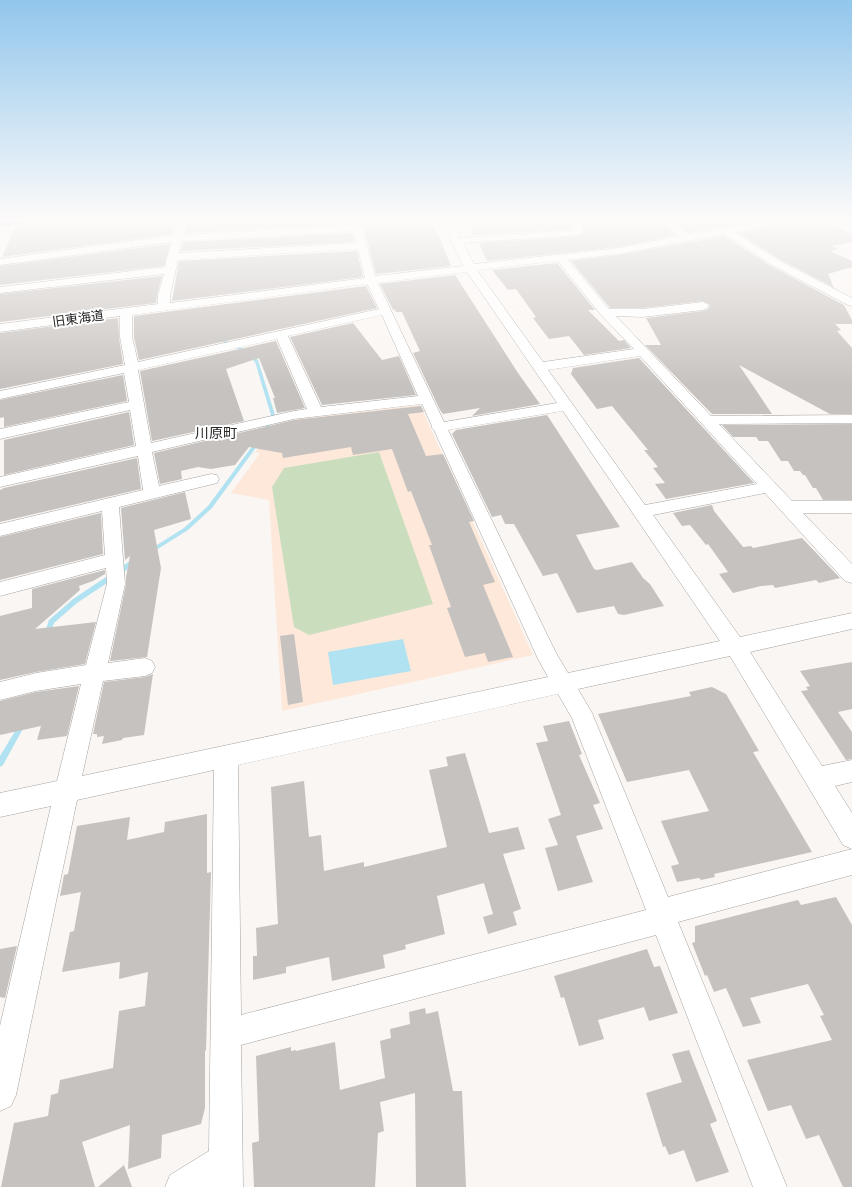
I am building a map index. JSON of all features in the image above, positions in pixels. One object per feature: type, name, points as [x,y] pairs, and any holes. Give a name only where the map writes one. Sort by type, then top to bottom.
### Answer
[{"type":"street","points":[[0,290],[115,276]]},
{"type":"street","points":[[164,306],[164,294],[168,276]]},
{"type":"street","points":[[370,276],[438,427],[548,659],[581,713],[660,916],[770,1187]]},
{"type":"street","name":"旧東海道","points":[[0,328],[401,276]]},
{"type":"street","points":[[476,276],[735,646],[852,836]]},
{"type":"street","points":[[576,276],[605,312],[852,576]]},
{"type":"street","points":[[800,276],[852,303]]},
{"type":"street","points":[[840,298],[852,308]]},
{"type":"street","points":[[605,312],[643,313],[703,306]]},
{"type":"street","points":[[126,311],[126,337],[132,368],[131,374],[152,493]]},
{"type":"street","points":[[0,395],[243,344],[386,311]]},
{"type":"street","points":[[281,335],[316,412]]},
{"type":"street","points":[[539,367],[643,352]]},
{"type":"street","points":[[0,482],[282,417],[425,399]]},
{"type":"street","points":[[0,434],[136,405]]},
{"type":"street","points":[[438,427],[567,406]]},
{"type":"street","points":[[706,420],[852,419]]},
{"type":"street","points":[[0,530],[211,479]]},
{"type":"street","points":[[640,512],[769,487]]},
{"type":"street","points":[[0,1095],[67,789],[94,674],[115,569],[110,504]]},
{"type":"street","points":[[787,507],[852,507]]},
{"type":"street","points":[[0,589],[115,569]]},
{"type":"street","points":[[0,805],[67,789],[852,621]]},
{"type":"street","points":[[0,690],[27,682],[50,678],[145,667]]},
{"type":"street","points":[[182,1187],[226,1173],[226,755]]},
{"type":"street","points":[[817,779],[852,771]]},
{"type":"street","points":[[227,1034],[852,862]]},
{"type":"shaded area","points":[[420,405],[533,655],[282,711],[269,500],[231,493],[260,453],[255,452],[278,424],[300,419]]},
{"type":"green space","points":[[379,452],[433,604],[309,635],[294,627],[272,487],[284,468]]},
{"type":"water","points":[[403,639],[411,671],[333,685],[328,652]]},
{"type":"building","points":[[0,276],[74,276],[0,285]]},
{"type":"building","points":[[162,276],[156,303],[0,322],[0,294]]},
{"type":"building","points":[[176,276],[363,277],[172,301]]},
{"type":"building","points":[[443,276],[456,276],[518,373],[540,404],[472,416],[480,408],[443,414],[413,353],[420,351],[402,312],[396,312],[394,309],[393,310],[380,284]]},
{"type":"building","points":[[497,276],[568,276],[595,310],[588,310],[619,341],[624,340],[631,348],[584,355],[569,336],[549,339],[533,318],[536,317],[516,289],[508,290]]},
{"type":"building","points":[[584,276],[790,276],[844,305],[852,320],[852,324],[835,324],[841,330],[837,331],[852,348],[852,414],[830,414],[739,365],[772,414],[712,414],[645,345],[661,345],[646,318],[703,311],[708,309],[710,305],[703,301],[643,308],[610,308]]},
{"type":"building","points":[[813,276],[829,276],[831,283],[835,288]]},
{"type":"building","points":[[366,286],[377,308],[139,360],[134,337],[134,316]]},
{"type":"building","points":[[118,318],[123,364],[0,389],[0,333]]},
{"type":"building","points":[[353,323],[382,360],[399,356],[416,395],[322,405],[290,337]]},
{"type":"building","points":[[276,341],[305,408],[277,413],[273,398],[275,398],[259,358],[226,369],[244,421],[152,441],[140,371]]},
{"type":"building","points":[[639,358],[754,483],[666,499],[655,484],[665,483],[653,468],[658,467],[644,450],[648,450],[612,406],[597,409],[571,374],[573,368]]},
{"type":"building","points":[[123,375],[127,401],[4,427],[4,417],[0,418],[0,400]]},
{"type":"building","points":[[421,406],[424,412],[408,414],[426,456],[443,454],[474,521],[469,522],[495,582],[483,585],[513,657],[488,662],[485,653],[465,657],[447,608],[451,607],[429,545],[432,545],[411,491],[408,492],[392,449],[353,455],[351,447],[283,458],[282,453],[249,447],[235,465],[211,469],[198,467],[181,471],[182,479],[160,484],[154,453],[294,420]]},
{"type":"building","points":[[129,412],[134,445],[4,475],[4,440]]},
{"type":"building","points":[[547,415],[620,527],[576,535],[594,569],[597,570],[632,562],[643,578],[650,584],[664,606],[624,615],[618,614],[614,606],[577,613],[557,573],[543,576],[514,524],[505,524],[501,515],[492,517],[452,434],[456,430]]},
{"type":"building","points":[[852,424],[852,500],[823,500],[816,488],[813,488],[805,475],[803,475],[800,471],[794,471],[788,461],[781,461],[768,441],[759,441],[756,437],[733,437],[722,425]]},
{"type":"building","points":[[137,458],[141,489],[0,522],[0,490],[4,488]]},
{"type":"building","points":[[185,492],[191,519],[154,530],[161,568],[147,657],[110,661],[126,584],[130,556],[125,560],[121,508]]},
{"type":"building","points":[[712,505],[714,511],[743,547],[751,546],[753,548],[802,538],[840,578],[819,583],[816,580],[775,588],[773,585],[761,586],[733,593],[719,574],[728,572],[708,544],[706,545],[690,525],[682,526],[673,513]]},
{"type":"building","points":[[101,513],[103,554],[0,580],[0,537]]},
{"type":"building","points":[[105,570],[105,574],[93,581],[79,586],[80,590],[35,629],[96,622],[85,664],[36,672],[0,680],[0,616],[32,608],[32,589]]},
{"type":"building","points":[[294,634],[303,702],[288,705],[280,636]]},
{"type":"building","points":[[852,662],[852,709],[838,712],[852,732],[852,759],[846,760],[801,691],[808,690],[806,687],[810,686],[800,671]]},
{"type":"building","points":[[153,674],[144,735],[123,738],[122,740],[102,744],[104,736],[97,737],[97,734],[93,734],[104,682],[145,677]]},
{"type":"building","points":[[79,686],[67,736],[37,740],[41,726],[0,735],[0,701],[36,692]]},
{"type":"building","points":[[712,687],[726,694],[759,751],[753,752],[812,852],[714,874],[715,877],[677,882],[671,866],[679,864],[661,821],[709,811],[689,770],[627,782],[598,714],[691,696],[689,692]]},
{"type":"building","points":[[569,721],[582,754],[579,755],[600,803],[593,805],[603,829],[576,836],[593,882],[558,891],[545,848],[558,845],[548,819],[561,815],[536,743],[548,741],[543,726]]},
{"type":"building","points":[[465,753],[489,833],[518,827],[525,849],[503,854],[521,909],[513,912],[517,925],[488,934],[483,917],[493,914],[484,883],[437,896],[445,934],[405,945],[406,949],[383,955],[385,968],[332,981],[329,957],[286,967],[286,973],[253,980],[253,956],[257,956],[256,928],[278,924],[271,787],[304,781],[309,837],[321,835],[324,871],[364,862],[364,867],[447,847],[429,770],[448,766],[446,757]]},
{"type":"building","points":[[207,814],[207,873],[211,872],[205,1051],[205,1108],[201,1124],[162,1135],[161,1158],[128,1169],[130,1125],[82,1142],[95,1187],[1,1187],[14,1123],[48,1116],[51,1095],[58,1093],[60,1080],[113,1068],[119,1011],[145,1006],[148,972],[119,979],[120,962],[62,972],[70,932],[74,931],[81,892],[60,896],[64,875],[68,874],[77,826],[130,817],[127,840],[164,832],[165,822]]},
{"type":"building","points":[[836,897],[852,925],[852,1187],[843,1187],[819,1135],[806,1139],[791,1105],[768,1111],[747,1060],[832,1040],[820,1016],[824,1015],[808,984],[750,998],[761,1023],[743,1027],[726,988],[714,992],[707,975],[705,976],[692,943],[695,942],[695,926],[798,900],[801,905]]},
{"type":"building","points":[[17,946],[5,998],[0,997],[0,949]]},
{"type":"building","points":[[647,949],[654,967],[660,966],[678,1013],[649,1021],[644,1007],[598,1020],[604,1039],[579,1046],[564,997],[561,998],[554,976]]},
{"type":"building","points":[[425,1008],[426,1014],[438,1011],[453,1091],[462,1091],[466,1187],[416,1187],[415,1093],[380,1102],[384,1131],[378,1133],[375,1187],[254,1187],[252,1143],[259,1141],[256,1056],[291,1047],[291,1051],[296,1051],[335,1042],[340,1090],[385,1078],[380,1041],[391,1038],[390,1029],[410,1024],[409,1012]]},
{"type":"building","points":[[689,1050],[717,1121],[710,1124],[729,1172],[696,1182],[684,1150],[669,1155],[665,1146],[663,1147],[646,1093],[682,1082],[672,1054]]},
{"type":"building","points":[[124,1165],[132,1187],[98,1187]]},
{"type":"waterway","points":[[217,338],[241,349],[257,361],[273,415],[264,433]]},
{"type":"waterway","points":[[151,551],[186,529],[210,507],[258,442]]},
{"type":"waterway","points":[[47,635],[51,622],[75,601],[135,561]]},
{"type":"waterway","points":[[0,763],[22,725]]},
{"type":"district","name":"川原町","points":[[216,433]]}]
